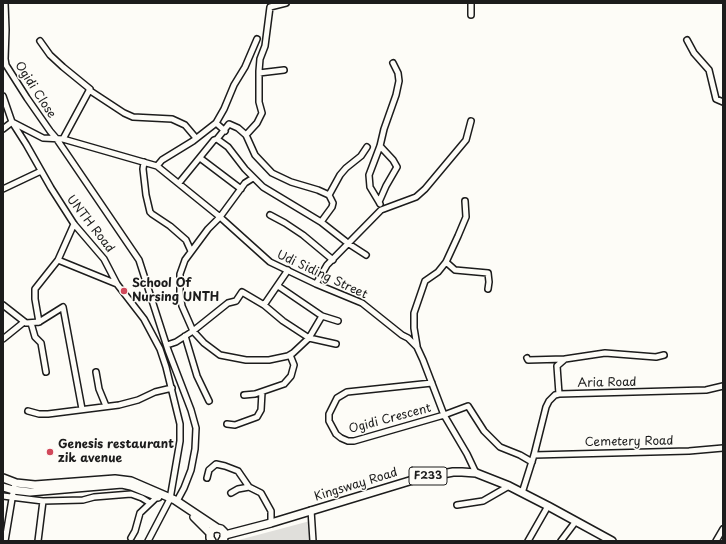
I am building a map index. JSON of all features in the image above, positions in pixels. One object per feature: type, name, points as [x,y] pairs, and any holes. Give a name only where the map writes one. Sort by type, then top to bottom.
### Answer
[{"type":"main road","name":"Kingsway Road","points":[[222,536],[236,531],[271,523],[416,479],[453,472],[476,473],[509,486],[612,541]]},
{"type":"main road","points":[[3,478],[13,490]]},
{"type":"main road","points":[[3,487],[30,492],[122,484],[131,486],[172,501],[222,536]]},
{"type":"main road","points":[[172,501],[199,520],[210,533],[210,538],[212,541]]},
{"type":"main road","name":"F233","points":[[210,533],[212,529],[222,536]]},
{"type":"street","name":"Ogidi Close","points":[[5,3],[6,65],[34,109],[56,138],[138,260],[196,428],[195,449],[191,470],[184,488],[172,501],[148,541]]},
{"type":"street","points":[[246,135],[257,122],[262,112],[259,102],[260,59],[265,46],[270,7],[286,3]]},
{"type":"street","points":[[471,3],[471,15]]},
{"type":"street","points":[[157,166],[169,155],[216,123],[224,109],[234,85],[245,67],[257,39]]},
{"type":"street","points":[[687,40],[694,53],[709,70],[716,98],[723,102]]},
{"type":"street","points":[[40,41],[50,55],[89,88],[89,90],[124,113],[133,117],[172,119],[185,125],[196,138]]},
{"type":"street","points":[[383,208],[373,194],[368,180],[371,166],[380,146],[384,129],[396,95],[399,81],[398,73],[393,63]]},
{"type":"street","points":[[259,73],[278,72],[284,70]]},
{"type":"street","points":[[64,139],[89,90]]},
{"type":"street","name":"UNTH Road","points":[[3,96],[12,122],[51,188],[74,224],[104,258],[117,284],[143,317],[154,335],[160,349],[172,388],[180,424],[179,450],[172,501]]},
{"type":"street","points":[[316,284],[327,265],[383,208],[416,197],[425,189],[466,140],[472,121]]},
{"type":"street","name":"Udi Siding Street","points":[[12,122],[44,138],[64,139],[157,166],[220,217],[270,262],[316,284],[362,303],[402,335],[408,338],[417,347],[444,415],[467,454],[476,473]]},
{"type":"street","points":[[3,129],[12,122]]},
{"type":"street","points":[[216,123],[225,131]]},
{"type":"street","points":[[178,183],[214,140],[225,131],[229,124],[231,124],[246,135],[255,155],[272,173],[291,182],[329,195],[333,203],[332,207],[321,222]]},
{"type":"street","points":[[217,139],[228,147],[245,169],[263,187],[321,222],[366,255]]},
{"type":"street","points":[[379,202],[397,167],[393,160],[380,146]]},
{"type":"street","points":[[329,195],[346,168],[361,156],[367,147]]},
{"type":"street","points":[[200,158],[241,188]]},
{"type":"street","points":[[144,162],[143,169],[146,195],[150,212],[170,226],[186,240],[191,251]]},
{"type":"street","points":[[3,189],[41,171]]},
{"type":"street","points":[[254,178],[245,182],[220,217],[191,251],[183,264],[179,281],[180,295],[182,306],[193,331],[204,343],[220,355],[260,361],[290,355],[309,338],[322,316]]},
{"type":"street","points":[[417,347],[414,328],[414,313],[425,281],[438,272],[446,262],[466,217],[465,201]]},
{"type":"street","points":[[270,215],[303,235],[333,260]]},
{"type":"street","points":[[39,322],[35,299],[35,289],[58,260],[74,224]]},
{"type":"street","points":[[58,260],[117,284]]},
{"type":"street","points":[[446,262],[456,270],[488,273],[488,289]]},
{"type":"street","points":[[264,305],[288,270]]},
{"type":"street","points":[[278,286],[322,316],[338,321]]},
{"type":"street","points":[[167,345],[176,342],[193,331],[228,303],[236,301],[242,292],[264,305],[283,321],[309,338],[336,344]]},
{"type":"street","points":[[3,305],[24,322],[30,323],[39,322],[63,307],[82,409]]},
{"type":"street","points":[[3,339],[24,322]]},
{"type":"street","points":[[30,323],[35,337],[41,343],[46,372]]},
{"type":"street","points":[[185,336],[197,376],[209,401]]},
{"type":"street","points":[[527,358],[528,360],[565,359],[605,353],[656,357],[664,355]]},
{"type":"street","points":[[244,395],[256,394],[284,384],[291,376],[294,365],[290,355]]},
{"type":"street","points":[[522,492],[534,455],[546,407],[552,397],[559,394],[557,366],[565,359]]},
{"type":"street","points":[[96,372],[99,389],[106,406]]},
{"type":"street","name":"Ogidi Crescent","points":[[432,383],[347,392],[337,398],[329,414],[329,420],[336,434],[348,441],[373,436],[444,415],[468,406],[484,430],[500,447],[520,455],[532,462]]},
{"type":"street","name":"Aria Road","points":[[559,394],[706,390],[723,386]]},
{"type":"street","points":[[28,411],[39,414],[48,414],[128,403],[155,392],[172,388]]},
{"type":"street","points":[[227,424],[235,425],[257,417],[262,406],[262,392]]},
{"type":"street","name":"Cemetery Road","points":[[534,455],[689,451],[723,448]]},
{"type":"street","points":[[207,478],[209,470],[216,464],[238,472],[249,487],[261,493],[270,511],[271,523]]},
{"type":"street","points":[[457,505],[485,500],[509,486]]},
{"type":"street","points":[[231,493],[238,489],[249,487]]},
{"type":"street","points":[[3,496],[13,490]]},
{"type":"street","points":[[13,490],[43,501],[83,500],[94,497],[131,494],[150,503]]},
{"type":"street","points":[[6,541],[13,490]]},
{"type":"street","points":[[131,538],[139,515],[159,495]]},
{"type":"street","points":[[38,541],[43,501]]},
{"type":"street","points":[[528,541],[548,506]]},
{"type":"street","points":[[311,510],[313,541]]},
{"type":"street","points":[[3,516],[9,517]]},
{"type":"street","points":[[561,541],[576,521]]},
{"type":"street","points":[[716,541],[723,529]]},
{"type":"shaded area","points":[[310,521],[313,541],[235,541]]},
{"type":"place","name":"School Of Nursing UNTH","points":[[124,291]]},
{"type":"place","name":"Genesis restaurant zik avenue","points":[[50,452]]}]
